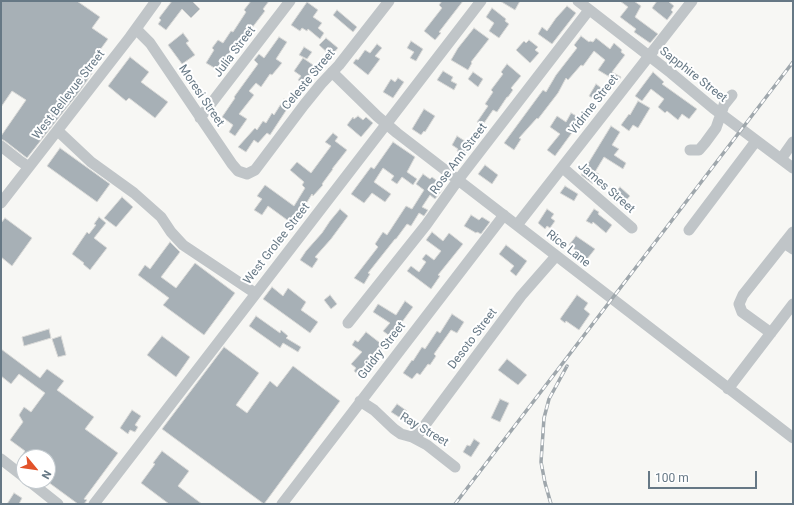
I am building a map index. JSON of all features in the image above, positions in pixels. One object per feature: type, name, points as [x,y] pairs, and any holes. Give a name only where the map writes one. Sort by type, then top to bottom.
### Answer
[{"type":"street","name":"West Bellevue Street","points":[[1,203],[58,131],[156,1]]},
{"type":"street","name":"Julia Street","points":[[200,118],[290,1]]},
{"type":"street","name":"Celeste Street","points":[[247,174],[255,170],[304,105],[389,1]]},
{"type":"street","name":"West Grolee Street","points":[[94,504],[480,1]]},
{"type":"street","name":"Sapphire Street","points":[[578,1],[756,141],[793,168]]},
{"type":"street","name":"Vidrine Street","points":[[517,225],[692,1]]},
{"type":"street","name":"Rose Ann Street","points":[[348,323],[426,225],[458,180],[589,10]]},
{"type":"street","name":"Moresi Street","points":[[136,29],[150,44],[238,171],[247,174]]},
{"type":"street","name":"Rice Lane","points":[[332,72],[386,123],[793,438]]},
{"type":"street","points":[[690,150],[699,150],[705,143],[716,128],[724,105],[732,94]]},
{"type":"street","points":[[58,131],[90,162],[134,193],[162,217],[171,232],[183,245],[255,293]]},
{"type":"street","points":[[689,230],[756,141]]},
{"type":"street","points":[[781,159],[793,142]]},
{"type":"street","points":[[1,146],[29,167]]},
{"type":"street","name":"James Street","points":[[563,168],[632,228]]},
{"type":"street","name":"Guidry Street","points":[[282,504],[504,215]]},
{"type":"street","points":[[771,333],[742,312],[739,304],[743,295],[789,246],[793,232]]},
{"type":"street","name":"Desoto Street","points":[[412,437],[419,433],[524,292],[556,256]]},
{"type":"street","points":[[728,389],[793,304]]},
{"type":"street","name":"Ray Street","points":[[360,401],[374,410],[401,434],[412,437],[427,445],[455,467]]},
{"type":"street","points":[[1,459],[16,471]]},
{"type":"street","points":[[39,489],[58,504]]},
{"type":"building","points":[[1,1],[77,1],[100,17],[92,28],[108,39],[89,65],[95,69],[79,92],[27,158],[1,139],[1,136],[26,100],[12,91],[1,107]]},
{"type":"building","points":[[172,1],[192,1],[200,9],[191,18],[182,9],[166,30],[158,24],[161,20],[159,18]]},
{"type":"building","points":[[251,1],[269,1],[263,9],[265,11],[237,46],[235,45],[218,70],[206,63],[214,50],[212,48],[218,40],[223,43],[231,31],[233,32],[246,12],[244,10]]},
{"type":"building","points":[[442,1],[463,1],[439,32],[441,33],[435,40],[424,31],[442,8],[439,5]]},
{"type":"building","points":[[500,1],[520,1],[515,10]]},
{"type":"building","points":[[620,1],[634,1],[641,6],[635,17],[658,34],[650,43],[634,32],[636,29],[620,17],[628,7]]},
{"type":"building","points":[[657,1],[668,1],[674,6],[671,10],[673,12],[667,20],[652,8]]},
{"type":"building","points":[[307,2],[318,10],[313,17],[322,23],[318,28],[324,33],[320,39],[308,29],[307,31],[302,28],[300,31],[291,25]]},
{"type":"building","points":[[567,6],[576,13],[552,44],[538,34],[542,27],[547,31]]},
{"type":"building","points":[[492,8],[506,19],[505,21],[509,24],[499,38],[489,31],[494,23],[486,17]]},
{"type":"building","points":[[337,10],[357,27],[353,32],[333,15]]},
{"type":"building","points":[[474,28],[489,39],[471,62],[472,63],[468,70],[451,60],[458,48]]},
{"type":"building","points":[[183,33],[189,41],[186,43],[195,55],[182,64],[168,45]]},
{"type":"building","points":[[581,36],[589,42],[593,42],[596,38],[610,49],[614,43],[622,50],[621,52],[625,55],[612,72],[621,77],[618,82],[598,70],[605,60],[594,51],[583,66],[581,65],[568,80],[566,78],[558,93],[538,119],[537,118],[519,138],[521,139],[514,150],[504,143],[543,90],[546,92],[556,75],[577,48],[574,45]]},
{"type":"building","points":[[279,37],[287,42],[276,59],[282,63],[272,75],[270,74],[261,87],[256,83],[249,91],[254,95],[239,114],[247,119],[235,136],[229,132],[233,125],[222,117],[235,98],[234,97],[258,64],[254,60],[259,54],[264,58]]},
{"type":"building","points":[[326,38],[338,48],[331,56],[319,45]]},
{"type":"building","points":[[529,40],[538,47],[535,50],[539,53],[530,63],[516,50],[524,41],[526,43]]},
{"type":"building","points":[[411,41],[423,49],[416,61],[410,58],[414,52],[407,48]]},
{"type":"building","points":[[377,44],[382,48],[375,56],[380,59],[368,75],[353,63],[356,59],[358,60],[365,50],[370,53]]},
{"type":"building","points":[[304,47],[312,52],[307,59],[299,55]]},
{"type":"building","points":[[130,57],[149,72],[141,82],[168,102],[155,118],[129,98],[126,101],[108,86]]},
{"type":"building","points":[[303,58],[316,67],[304,84],[298,80],[301,76],[294,71]]},
{"type":"building","points":[[507,64],[521,76],[511,88],[513,90],[497,112],[493,110],[482,126],[477,122],[488,106],[485,104],[493,92],[491,90],[503,74],[501,72]]},
{"type":"building","points":[[443,71],[453,77],[451,81],[457,84],[454,90],[437,80]]},
{"type":"building","points":[[473,72],[483,79],[478,87],[468,79]]},
{"type":"building","points":[[653,72],[664,82],[662,84],[697,109],[689,119],[682,114],[678,120],[667,111],[665,113],[658,107],[664,99],[651,89],[642,101],[635,96]]},
{"type":"building","points":[[398,78],[404,82],[393,98],[383,92],[391,79],[395,82]]},
{"type":"building","points":[[596,84],[604,90],[597,101],[589,96]]},
{"type":"building","points":[[284,99],[291,103],[270,135],[267,133],[258,143],[254,140],[246,152],[238,147],[255,128],[257,130],[263,121],[266,123],[272,113],[274,115]]},
{"type":"building","points":[[638,101],[650,108],[638,128],[633,125],[629,131],[621,125],[629,114],[630,115]]},
{"type":"building","points":[[424,109],[435,116],[425,132],[424,131],[421,135],[412,129]]},
{"type":"building","points":[[571,113],[582,119],[555,156],[547,150],[560,134],[550,127],[557,116],[566,122]]},
{"type":"building","points":[[358,116],[363,120],[366,117],[373,123],[361,137],[347,125],[353,117],[354,119]]},
{"type":"building","points":[[611,126],[620,132],[612,145],[619,149],[614,155],[626,163],[623,169],[604,157],[595,172],[599,174],[593,184],[581,175]]},
{"type":"building","points":[[333,133],[338,137],[335,141],[347,150],[332,169],[322,184],[323,185],[313,196],[312,194],[301,212],[303,213],[294,225],[268,206],[262,215],[254,210],[262,199],[257,196],[265,185],[294,206],[305,188],[302,185],[304,182],[290,170],[297,162],[311,173],[331,146],[325,142]]},
{"type":"building","points":[[457,136],[471,145],[464,156],[452,145]]},
{"type":"building","points":[[393,142],[415,157],[407,172],[417,179],[413,185],[402,177],[397,184],[391,180],[394,176],[383,168],[374,182],[391,194],[385,202],[372,193],[364,203],[351,194],[371,167],[374,169]]},
{"type":"building","points":[[60,148],[110,184],[97,202],[47,166]]},
{"type":"building","points":[[485,165],[498,175],[492,184],[478,174]]},
{"type":"building","points":[[423,174],[430,179],[432,177],[440,183],[437,187],[442,190],[435,199],[430,195],[422,207],[428,210],[424,216],[419,213],[411,226],[407,224],[368,273],[370,274],[364,284],[354,278],[378,247],[375,244],[383,232],[387,235],[406,206],[412,209],[424,190],[416,184]]},
{"type":"building","points":[[565,186],[578,194],[574,201],[560,193]]},
{"type":"building","points":[[620,187],[630,196],[622,205],[612,196]]},
{"type":"building","points":[[122,197],[133,207],[116,227],[104,218]]},
{"type":"building","points":[[340,209],[348,216],[315,257],[318,259],[312,268],[300,260]]},
{"type":"building","points":[[547,209],[554,214],[551,218],[555,221],[550,228],[547,226],[545,229],[538,223]]},
{"type":"building","points":[[594,209],[612,225],[606,233],[593,222],[592,224],[586,221]]},
{"type":"building","points":[[471,215],[479,220],[482,217],[490,222],[481,234],[476,233],[464,226]]},
{"type":"building","points":[[99,217],[106,223],[94,238],[107,248],[90,270],[83,264],[84,263],[72,254],[87,232],[89,234],[96,225],[94,224]]},
{"type":"building","points":[[5,218],[32,238],[12,266],[1,257],[1,223]]},
{"type":"building","points":[[432,232],[443,241],[449,233],[463,244],[438,275],[440,276],[431,289],[407,271],[411,266],[419,272],[426,262],[422,259],[426,254],[434,260],[441,251],[426,240]]},
{"type":"building","points":[[576,236],[595,249],[587,259],[569,245]]},
{"type":"building","points":[[170,242],[180,252],[161,277],[176,288],[195,263],[235,293],[204,335],[163,305],[169,298],[138,275],[145,265],[150,269]]},
{"type":"building","points":[[506,245],[527,261],[516,276],[510,271],[514,266],[499,254]]},
{"type":"building","points":[[272,287],[283,296],[288,288],[306,302],[301,310],[318,322],[310,333],[263,299]]},
{"type":"building","points":[[330,295],[337,304],[331,309],[324,300]]},
{"type":"building","points":[[577,295],[588,303],[584,309],[590,314],[579,330],[566,321],[565,323],[560,319]]},
{"type":"building","points":[[405,301],[413,307],[391,337],[383,331],[390,323],[373,312],[378,304],[396,315]]},
{"type":"building","points":[[452,314],[464,322],[457,333],[451,330],[434,354],[436,356],[430,365],[428,364],[420,375],[417,373],[412,379],[403,373],[422,347],[425,349],[437,331],[440,333]]},
{"type":"building","points":[[256,316],[280,333],[281,330],[288,336],[286,338],[301,347],[298,352],[283,343],[280,348],[249,326]]},
{"type":"building","points":[[49,329],[51,338],[24,346],[22,337]]},
{"type":"building","points":[[366,332],[384,346],[360,376],[354,371],[356,368],[351,364],[362,352],[352,345],[355,340],[358,342]]},
{"type":"building","points":[[61,336],[66,355],[58,357],[52,339]]},
{"type":"building","points":[[162,336],[190,357],[176,377],[147,355]]},
{"type":"building","points":[[224,347],[259,373],[236,405],[247,413],[270,381],[277,387],[293,366],[340,401],[264,504],[162,429]]},
{"type":"building","points":[[1,349],[40,378],[47,369],[64,381],[57,390],[94,417],[85,429],[118,453],[84,499],[87,500],[84,504],[78,504],[56,488],[56,449],[22,449],[10,440],[23,422],[19,415],[24,407],[31,412],[45,393],[19,374],[11,384],[1,376]]},
{"type":"building","points":[[507,359],[527,375],[518,385],[498,370]]},
{"type":"building","points":[[500,399],[509,403],[500,422],[491,418]]},
{"type":"building","points":[[397,404],[407,411],[405,414],[408,416],[405,421],[391,412]]},
{"type":"building","points":[[132,410],[141,416],[135,425],[138,427],[135,432],[130,430],[128,434],[120,428]]},
{"type":"building","points":[[474,439],[480,443],[471,457],[463,452],[467,445],[470,446]]},
{"type":"building","points":[[162,451],[189,471],[178,486],[202,504],[169,504],[141,483],[155,464],[153,463]]},
{"type":"building","points":[[14,493],[22,498],[19,504],[7,504]]},
{"type":"railway","points":[[455,504],[793,62]]},
{"type":"railway","points":[[551,504],[541,462],[544,418],[549,399],[567,366]]}]
